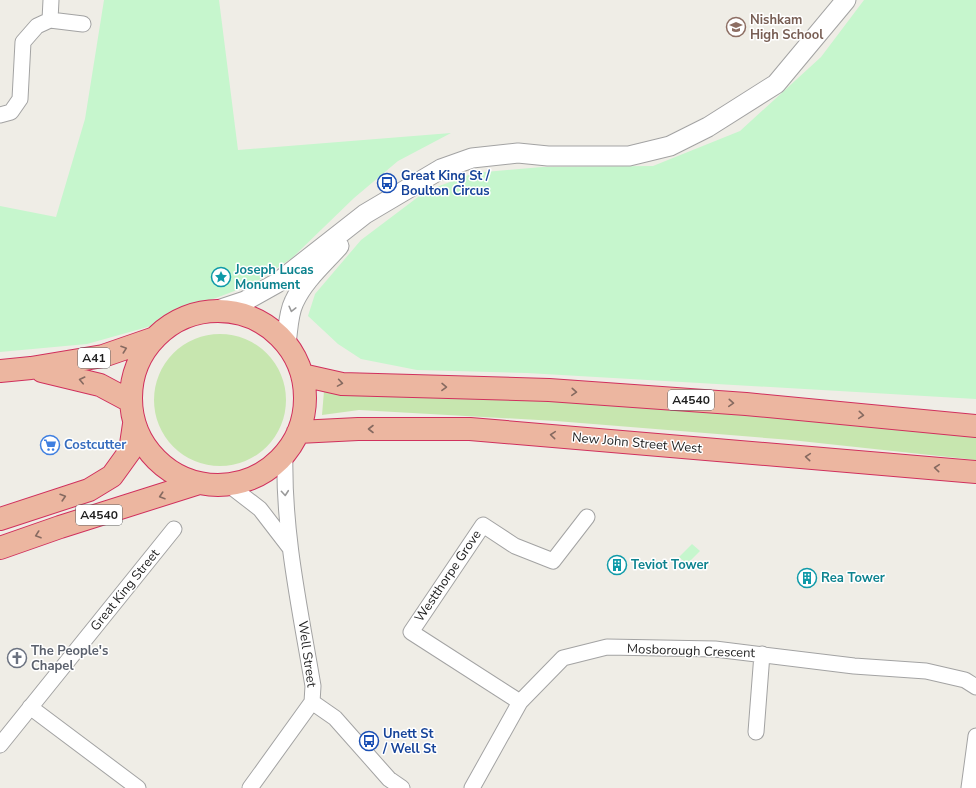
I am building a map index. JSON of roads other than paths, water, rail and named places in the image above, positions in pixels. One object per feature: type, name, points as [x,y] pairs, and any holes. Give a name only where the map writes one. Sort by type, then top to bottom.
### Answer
[{"type":"highway","name":"A4540","points":[[215,311],[242,315],[266,326],[286,344],[295,359],[302,375],[305,394],[304,407],[298,432],[285,454],[269,469],[250,479],[228,485],[199,483],[177,476],[158,462],[144,445],[134,424],[130,401],[133,378],[141,356],[155,338],[172,324],[193,315],[215,311]]},
{"type":"highway","name":"A41","points":[[0,370],[31,368],[103,356],[155,338]]},
{"type":"highway","name":"A41","points":[[31,368],[100,385],[130,401]]},
{"type":"highway","name":"A4540","points":[[302,375],[342,384],[549,390],[746,404],[976,426]]},
{"type":"highway","name":"A4540","points":[[0,519],[89,490],[112,476],[130,451],[134,424]]},
{"type":"highway","name":"New John Street West","points":[[298,432],[358,429],[470,429],[976,472]]},
{"type":"highway","name":"A4540","points":[[0,548],[60,527],[199,483]]},
{"type":"street","points":[[50,20],[51,0]]},
{"type":"street","points":[[215,311],[245,301],[277,283],[365,214],[441,169],[472,158],[518,154],[548,156],[629,156],[670,146],[708,127],[776,84],[846,0]]},
{"type":"street","points":[[0,116],[11,112],[20,99],[23,42],[38,26],[50,20],[83,24]]},
{"type":"street","points":[[286,344],[294,302],[309,279],[365,214]]},
{"type":"street","name":"Well Street","points":[[250,788],[312,702],[314,686],[290,548],[284,485],[285,454]]},
{"type":"street","name":"Well Street","points":[[228,485],[260,509],[290,548]]},
{"type":"street","name":"Westthorpe Grove","points":[[520,702],[411,632],[483,525],[515,546],[553,561],[586,517]]},
{"type":"street","name":"Great King Street","points":[[0,745],[174,529]]},
{"type":"street","name":"Mosborough Crescent","points":[[472,788],[520,702],[563,658],[607,647],[715,650],[762,654],[854,666],[926,671],[965,680],[976,687]]},
{"type":"street","points":[[756,732],[762,654]]},
{"type":"street","points":[[312,702],[335,718],[389,779],[402,788]]},
{"type":"street","points":[[30,707],[138,788]]},
{"type":"street","points":[[969,788],[976,736]]},
{"type":"place","name":"Nishkam High School","points":[[736,27]]},
{"type":"place","name":"Great King St / Boulton Circus","points":[[387,183]]},
{"type":"place","name":"Joseph Lucas Monument","points":[[221,277]]},
{"type":"place","name":"Costcutter","points":[[50,445]]},
{"type":"place","name":"Teviot Tower","points":[[617,565]]},
{"type":"place","name":"Rea Tower","points":[[807,578]]},
{"type":"place","name":"The People's Chapel","points":[[17,658]]},
{"type":"place","name":"Unett St / Well St","points":[[369,741]]}]
